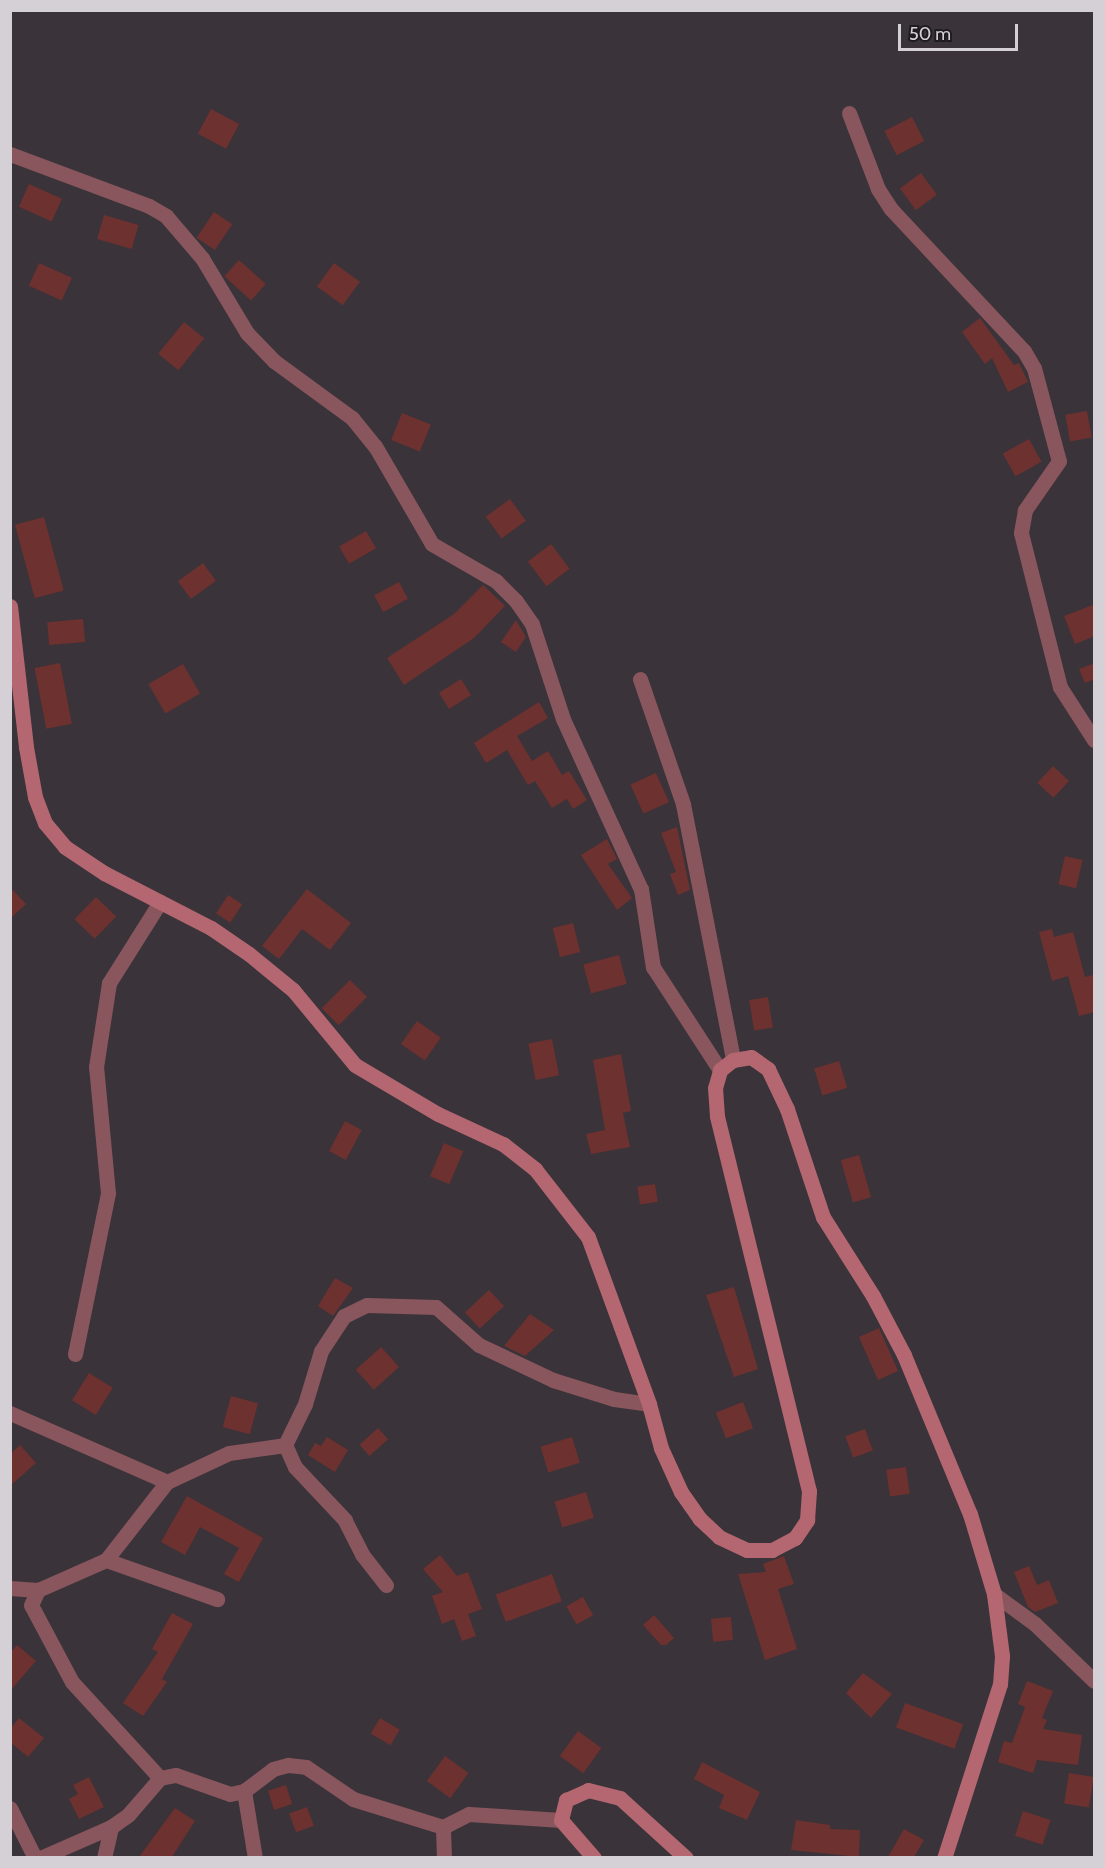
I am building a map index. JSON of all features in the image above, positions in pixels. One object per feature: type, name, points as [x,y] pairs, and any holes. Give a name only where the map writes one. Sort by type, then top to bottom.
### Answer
[{"type":"street","points":[[849,113],[879,189],[891,209],[1024,351],[1034,368],[1059,461],[1025,510],[1021,533],[1060,687],[1095,740]]},
{"type":"street","points":[[10,154],[166,216],[202,258],[248,333],[274,361],[352,418],[375,446],[432,544],[487,575],[516,601],[532,624],[563,719],[641,889],[653,967],[720,1070]]},
{"type":"street","points":[[10,606],[26,747],[35,797],[45,823],[65,847],[160,902],[211,928],[293,990],[355,1065],[438,1114],[503,1144],[534,1169],[588,1237],[649,1404],[661,1448],[681,1492],[700,1519],[719,1537],[756,1550],[772,1550],[795,1538],[807,1520],[809,1491],[717,1116],[715,1088],[720,1070],[733,1060],[751,1058],[768,1069],[787,1109],[823,1217],[873,1296],[904,1356],[970,1514],[994,1594],[1002,1656],[1000,1684],[944,1857]]},
{"type":"street","points":[[640,679],[683,804],[733,1060]]},
{"type":"street","points":[[75,1354],[108,1193],[96,1067],[109,983],[160,902]]},
{"type":"street","points":[[285,1445],[305,1404],[321,1351],[330,1333],[344,1316],[366,1305],[436,1308],[479,1346],[553,1380],[614,1399],[649,1404]]},
{"type":"street","points":[[10,1413],[167,1482]]},
{"type":"street","points":[[10,1588],[38,1590],[106,1560],[167,1482],[229,1453],[285,1445]]},
{"type":"street","points":[[285,1445],[295,1467],[345,1520],[362,1554],[386,1585]]},
{"type":"street","points":[[106,1560],[217,1599]]},
{"type":"street","points":[[38,1590],[32,1605],[38,1623],[72,1682],[160,1778]]},
{"type":"street","points":[[994,1594],[1035,1624],[1095,1681]]},
{"type":"street","points":[[40,1857],[111,1827],[128,1815],[160,1778],[176,1775],[212,1790],[230,1794],[244,1791],[273,1769],[288,1765],[306,1767],[353,1799],[443,1827],[469,1814],[561,1820],[594,1857]]},
{"type":"street","points":[[561,1820],[566,1800],[576,1794],[588,1790],[608,1792],[635,1809],[686,1857]]},
{"type":"street","points":[[244,1791],[255,1857]]},
{"type":"street","points":[[10,1808],[34,1857]]},
{"type":"street","points":[[104,1857],[111,1827]]},
{"type":"street","points":[[443,1827],[444,1857]]},
{"type":"building","points":[[211,109],[239,124],[226,149],[198,134]]},
{"type":"building","points":[[912,117],[924,141],[897,155],[884,131]]},
{"type":"building","points":[[921,173],[937,195],[916,210],[900,188]]},
{"type":"building","points":[[29,184],[62,199],[52,221],[19,207]]},
{"type":"building","points":[[214,212],[232,224],[215,250],[197,238]]},
{"type":"building","points":[[104,215],[139,225],[132,249],[97,239]]},
{"type":"building","points":[[239,260],[266,284],[251,300],[224,276]]},
{"type":"building","points":[[39,263],[72,278],[62,300],[29,286]]},
{"type":"building","points":[[334,263],[360,282],[343,305],[317,286]]},
{"type":"building","points":[[980,318],[1014,365],[1019,363],[1028,382],[1008,392],[992,358],[985,364],[962,332]]},
{"type":"building","points":[[184,322],[204,338],[178,370],[158,354]]},
{"type":"building","points":[[1087,411],[1092,438],[1070,441],[1065,415]]},
{"type":"building","points":[[402,413],[431,425],[420,452],[391,440]]},
{"type":"building","points":[[1029,439],[1042,462],[1015,476],[1003,454]]},
{"type":"building","points":[[510,499],[526,521],[502,538],[486,517]]},
{"type":"building","points":[[44,517],[64,590],[35,598],[15,525]]},
{"type":"building","points":[[366,531],[376,548],[349,564],[339,546]]},
{"type":"building","points":[[551,544],[570,569],[546,586],[528,561]]},
{"type":"building","points":[[203,563],[216,581],[191,599],[178,581]]},
{"type":"building","points":[[399,582],[408,599],[383,612],[374,595]]},
{"type":"building","points":[[483,585],[505,606],[474,638],[404,685],[387,658],[454,614]]},
{"type":"building","points":[[1095,604],[1095,636],[1075,644],[1064,616]]},
{"type":"building","points":[[83,619],[85,642],[49,645],[47,622]]},
{"type":"building","points":[[516,620],[526,637],[516,652],[501,642]]},
{"type":"building","points":[[60,663],[72,724],[46,729],[34,668]]},
{"type":"building","points":[[1095,663],[1095,679],[1085,683],[1079,669]]},
{"type":"building","points":[[183,664],[200,693],[165,713],[148,684]]},
{"type":"building","points":[[461,679],[471,695],[449,709],[439,693]]},
{"type":"building","points":[[539,702],[548,718],[517,736],[532,761],[548,751],[562,775],[569,771],[587,800],[573,809],[567,799],[552,808],[535,781],[528,785],[507,750],[486,763],[474,743]]},
{"type":"building","points":[[1053,766],[1069,781],[1053,798],[1037,783]]},
{"type":"building","points":[[656,773],[669,802],[643,814],[630,784]]},
{"type":"building","points":[[677,827],[690,890],[678,895],[670,874],[676,872],[661,833]]},
{"type":"building","points":[[607,839],[617,859],[608,864],[632,898],[617,910],[581,855]]},
{"type":"building","points":[[1065,856],[1083,860],[1076,888],[1058,884]]},
{"type":"building","points":[[10,887],[26,904],[10,919]]},
{"type":"building","points":[[307,889],[351,923],[330,950],[302,929],[279,959],[262,946]]},
{"type":"building","points":[[228,895],[242,904],[230,923],[216,913]]},
{"type":"building","points":[[96,897],[116,916],[95,939],[74,919]]},
{"type":"building","points":[[573,923],[580,952],[560,957],[553,928]]},
{"type":"building","points":[[1052,929],[1054,937],[1073,932],[1085,977],[1092,975],[1095,984],[1095,1012],[1079,1016],[1068,976],[1052,981],[1039,932]]},
{"type":"building","points":[[619,955],[627,984],[591,994],[583,965]]},
{"type":"building","points":[[350,980],[367,997],[339,1025],[322,1008]]},
{"type":"building","points":[[768,997],[773,1028],[754,1031],[749,1000]]},
{"type":"building","points":[[417,1021],[441,1038],[425,1061],[401,1044]]},
{"type":"building","points":[[552,1039],[559,1075],[536,1080],[528,1044]]},
{"type":"building","points":[[621,1054],[631,1111],[623,1113],[630,1147],[591,1154],[586,1134],[605,1130],[593,1060]]},
{"type":"building","points":[[839,1061],[847,1088],[822,1095],[814,1069]]},
{"type":"building","points":[[345,1121],[362,1130],[346,1160],[329,1151]]},
{"type":"building","points":[[444,1143],[463,1151],[449,1184],[430,1176]]},
{"type":"building","points":[[859,1155],[871,1197],[853,1203],[841,1160]]},
{"type":"building","points":[[655,1184],[658,1202],[640,1205],[637,1187]]},
{"type":"building","points":[[335,1278],[353,1288],[333,1316],[318,1306]]},
{"type":"building","points":[[734,1287],[758,1369],[734,1377],[706,1295]]},
{"type":"building","points":[[489,1290],[504,1306],[480,1329],[465,1313]]},
{"type":"building","points":[[530,1314],[554,1330],[525,1356],[504,1346]]},
{"type":"building","points":[[879,1328],[898,1371],[878,1380],[859,1337]]},
{"type":"building","points":[[381,1347],[399,1367],[374,1390],[356,1370]]},
{"type":"building","points":[[89,1373],[113,1388],[96,1415],[72,1400]]},
{"type":"building","points":[[231,1396],[258,1403],[250,1434],[223,1427]]},
{"type":"building","points":[[743,1402],[753,1428],[726,1439],[716,1412]]},
{"type":"building","points":[[378,1428],[388,1439],[369,1456],[359,1445]]},
{"type":"building","points":[[865,1429],[873,1451],[853,1458],[845,1436]]},
{"type":"building","points":[[327,1437],[348,1450],[335,1472],[308,1455],[315,1443],[321,1446]]},
{"type":"building","points":[[572,1437],[580,1463],[548,1472],[540,1447]]},
{"type":"building","points":[[20,1445],[36,1463],[10,1486],[10,1454]]},
{"type":"building","points":[[906,1467],[910,1494],[890,1497],[886,1470]]},
{"type":"building","points":[[586,1492],[594,1518],[562,1527],[554,1502]]},
{"type":"building","points":[[187,1496],[263,1538],[239,1582],[224,1574],[239,1548],[200,1527],[185,1555],[161,1542]]},
{"type":"building","points":[[440,1555],[457,1576],[468,1572],[482,1609],[468,1614],[476,1636],[462,1641],[454,1619],[442,1624],[432,1596],[443,1592],[423,1569]]},
{"type":"building","points":[[784,1556],[794,1584],[778,1589],[797,1649],[765,1660],[738,1574],[766,1572],[763,1564]]},
{"type":"building","points":[[1029,1566],[1037,1585],[1049,1580],[1058,1603],[1035,1612],[1028,1607],[1014,1572]]},
{"type":"building","points":[[552,1574],[562,1601],[506,1622],[496,1595]]},
{"type":"building","points":[[583,1597],[593,1615],[577,1625],[566,1606]]},
{"type":"building","points":[[172,1613],[193,1624],[162,1679],[167,1682],[143,1716],[123,1703],[158,1652],[152,1649]]},
{"type":"building","points":[[654,1615],[674,1638],[666,1645],[661,1645],[643,1625]]},
{"type":"building","points":[[731,1617],[733,1640],[713,1642],[711,1619]]},
{"type":"building","points":[[17,1645],[36,1661],[10,1691],[10,1653]]},
{"type":"building","points":[[863,1673],[892,1694],[871,1718],[846,1693]]},
{"type":"building","points":[[1027,1681],[1053,1691],[1042,1718],[1047,1720],[1043,1729],[1082,1735],[1078,1765],[1037,1760],[1033,1773],[998,1762],[1004,1741],[1012,1743],[1025,1707],[1018,1704]]},
{"type":"building","points":[[905,1703],[963,1724],[954,1749],[896,1727]]},
{"type":"building","points":[[19,1718],[44,1738],[28,1757],[10,1742],[10,1729]]},
{"type":"building","points":[[380,1718],[400,1730],[390,1745],[371,1733]]},
{"type":"building","points":[[578,1731],[601,1748],[583,1773],[560,1756]]},
{"type":"building","points":[[445,1756],[468,1773],[450,1798],[427,1781]]},
{"type":"building","points":[[702,1762],[760,1792],[747,1820],[719,1808],[724,1795],[694,1779]]},
{"type":"building","points":[[1069,1773],[1094,1777],[1089,1808],[1064,1804]]},
{"type":"building","points":[[89,1777],[104,1807],[79,1819],[69,1799],[78,1794],[73,1785]]},
{"type":"building","points":[[286,1785],[292,1804],[274,1810],[268,1791]]},
{"type":"building","points":[[307,1807],[314,1826],[296,1832],[289,1813]]},
{"type":"building","points":[[175,1808],[195,1821],[172,1857],[139,1857]]},
{"type":"building","points":[[1023,1811],[1051,1820],[1043,1845],[1015,1836]]},
{"type":"building","points":[[796,1820],[830,1825],[830,1829],[860,1830],[859,1857],[791,1850]]},
{"type":"building","points":[[904,1829],[924,1840],[914,1857],[888,1857]]}]
